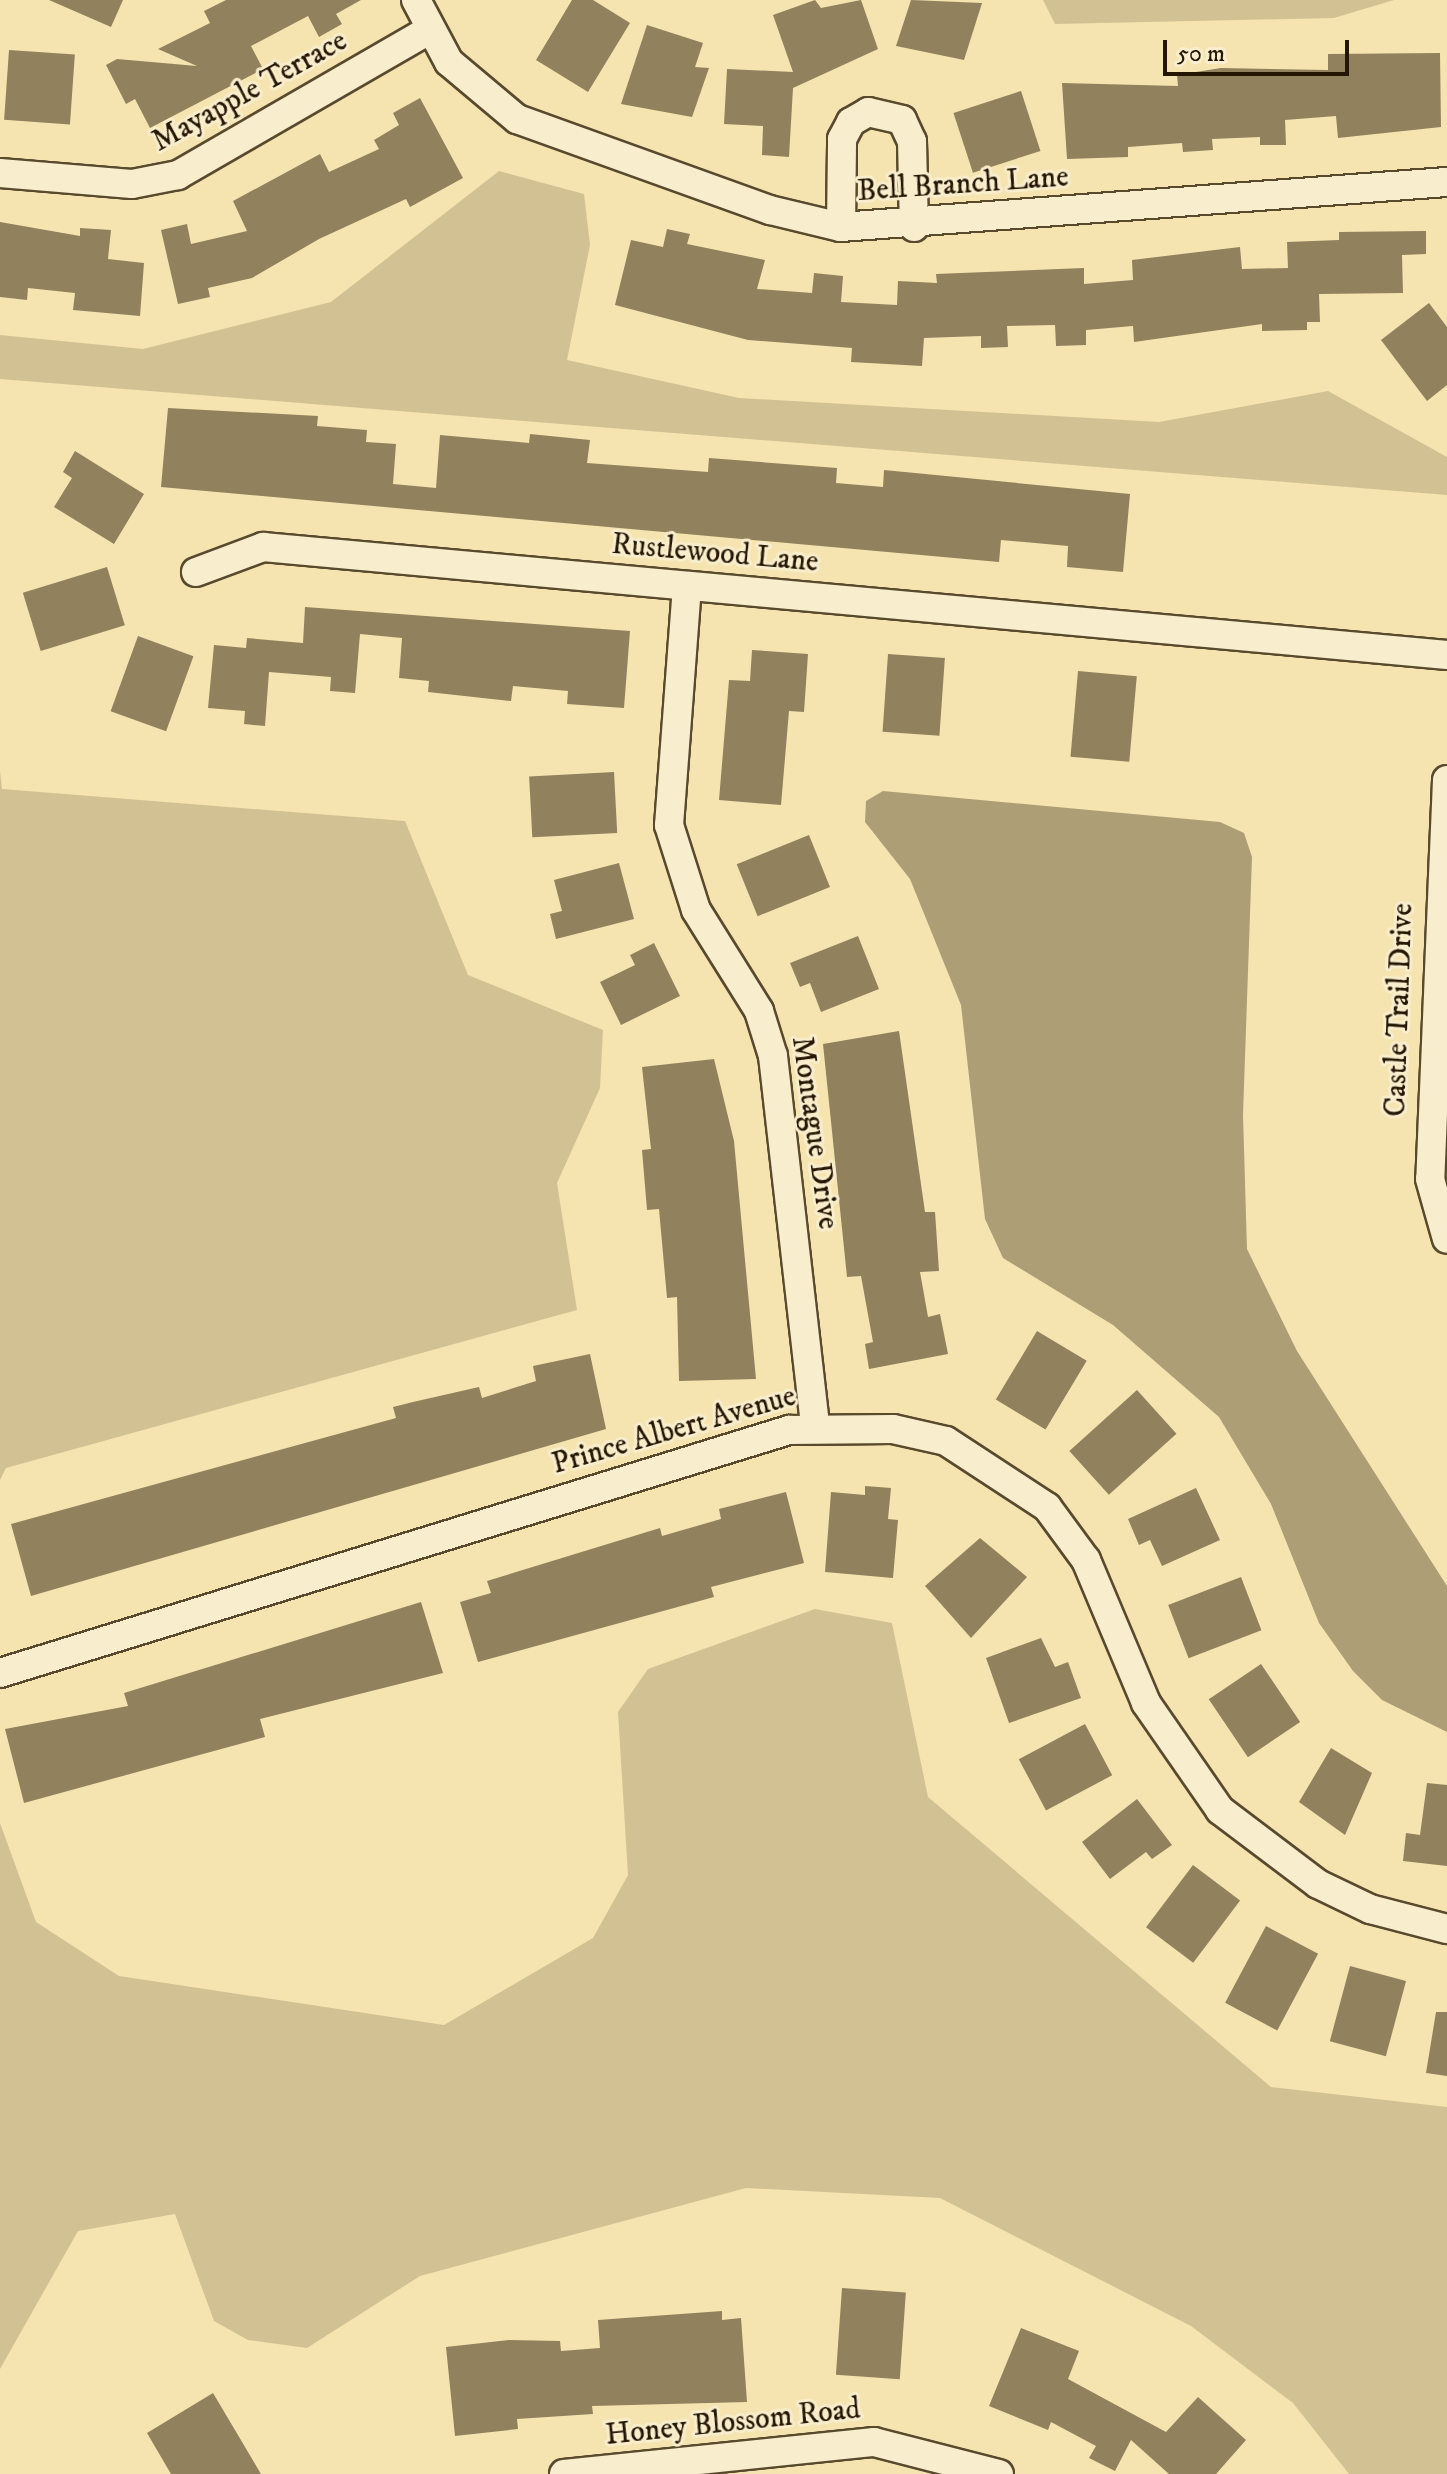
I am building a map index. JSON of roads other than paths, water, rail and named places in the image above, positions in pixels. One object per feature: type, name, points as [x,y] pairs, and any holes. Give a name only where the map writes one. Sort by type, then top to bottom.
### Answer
[{"type":"street","name":"Bell Branch Lane","points":[[416,0],[429,30],[474,88],[517,119],[770,210],[841,227],[914,227],[1447,182]]},
{"type":"street","name":"Mayapple Terrace","points":[[0,173],[132,184],[178,175],[429,30]]},
{"type":"street","points":[[841,227],[842,139],[851,122],[868,112],[902,120],[912,141],[914,227]]},
{"type":"street","name":"Rustlewood Lane","points":[[196,572],[263,547],[1233,633],[1447,655]]},
{"type":"street","name":"Montague Drive","points":[[687,586],[669,825],[696,910],[759,1011],[773,1056],[815,1424]]},
{"type":"street","name":"Castle Trail Drive","points":[[1447,780],[1430,1179],[1447,1239]]},
{"type":"street","name":"Prince Albert Avenue","points":[[0,1673],[815,1424],[893,1429],[946,1441],[1047,1507],[1086,1560],[1146,1703],[1220,1810],[1318,1884],[1370,1909],[1447,1929]]},
{"type":"street","name":"Honey Blossom Road","points":[[564,2474],[874,2442],[999,2474]]}]
